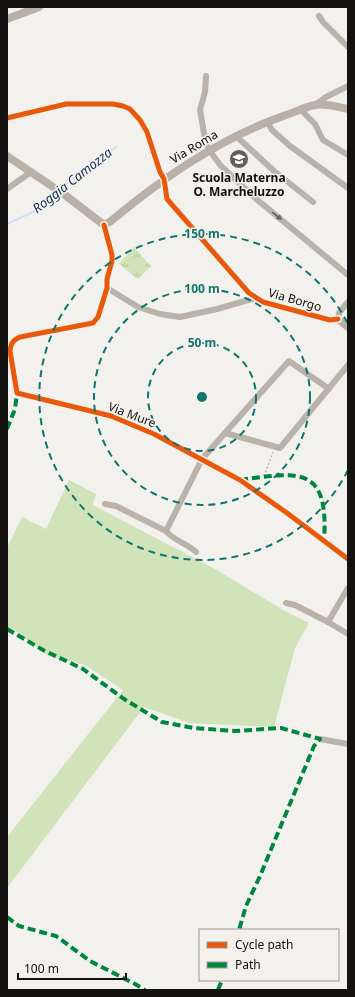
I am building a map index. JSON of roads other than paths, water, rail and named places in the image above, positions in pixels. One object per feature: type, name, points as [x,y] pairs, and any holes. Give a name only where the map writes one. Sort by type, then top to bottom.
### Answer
[{"type":"street","points":[[10,18],[39,7]]},
{"type":"street","points":[[319,16],[348,47]]},
{"type":"street","points":[[206,76],[205,92],[200,110],[205,140],[209,150],[221,166],[254,197],[348,275]]},
{"type":"street","name":"Via Roma","points":[[104,225],[164,179],[209,150],[267,122],[315,105],[326,97],[348,86]]},
{"type":"street","name":"Via Borgo","points":[[7,118],[66,104],[103,103],[123,106],[130,109],[144,126],[160,172],[164,179],[167,200],[248,293],[263,302],[330,320],[338,319]]},
{"type":"street","points":[[315,105],[348,109]]},
{"type":"street","points":[[301,110],[315,124],[323,140],[348,155]]},
{"type":"street","points":[[267,122],[272,130],[284,142],[348,188]]},
{"type":"street","points":[[236,136],[274,171],[313,202]]},
{"type":"street","points":[[7,156],[104,225],[112,255],[107,279],[107,288],[138,307],[160,314],[180,317],[256,298]]},
{"type":"street","points":[[7,189],[31,172]]},
{"type":"street","name":"Via Mure","points":[[107,288],[98,317],[93,323],[33,334],[13,340],[10,351],[17,393],[111,416],[154,434],[240,480],[348,559]]},
{"type":"street","points":[[348,302],[339,313],[338,319],[348,327]]},
{"type":"street","points":[[166,531],[202,459],[289,361],[329,389]]},
{"type":"street","points":[[225,433],[280,448],[348,365]]},
{"type":"street","points":[[105,504],[116,506],[166,531],[171,537],[190,546],[196,552]]},
{"type":"street","points":[[328,622],[348,588]]},
{"type":"street","points":[[286,603],[295,605],[348,634]]},
{"type":"street","points":[[320,739],[348,744]]},
{"type":"waterway","name":"Roggia Camozza","points":[[60,189],[116,147]]},
{"type":"waterway","name":"Roggia Camozza","points":[[7,224],[39,209],[56,192]]},
{"type":"place","name":"Scuola Materna O. Marcheluzzo","points":[[239,159]]}]
